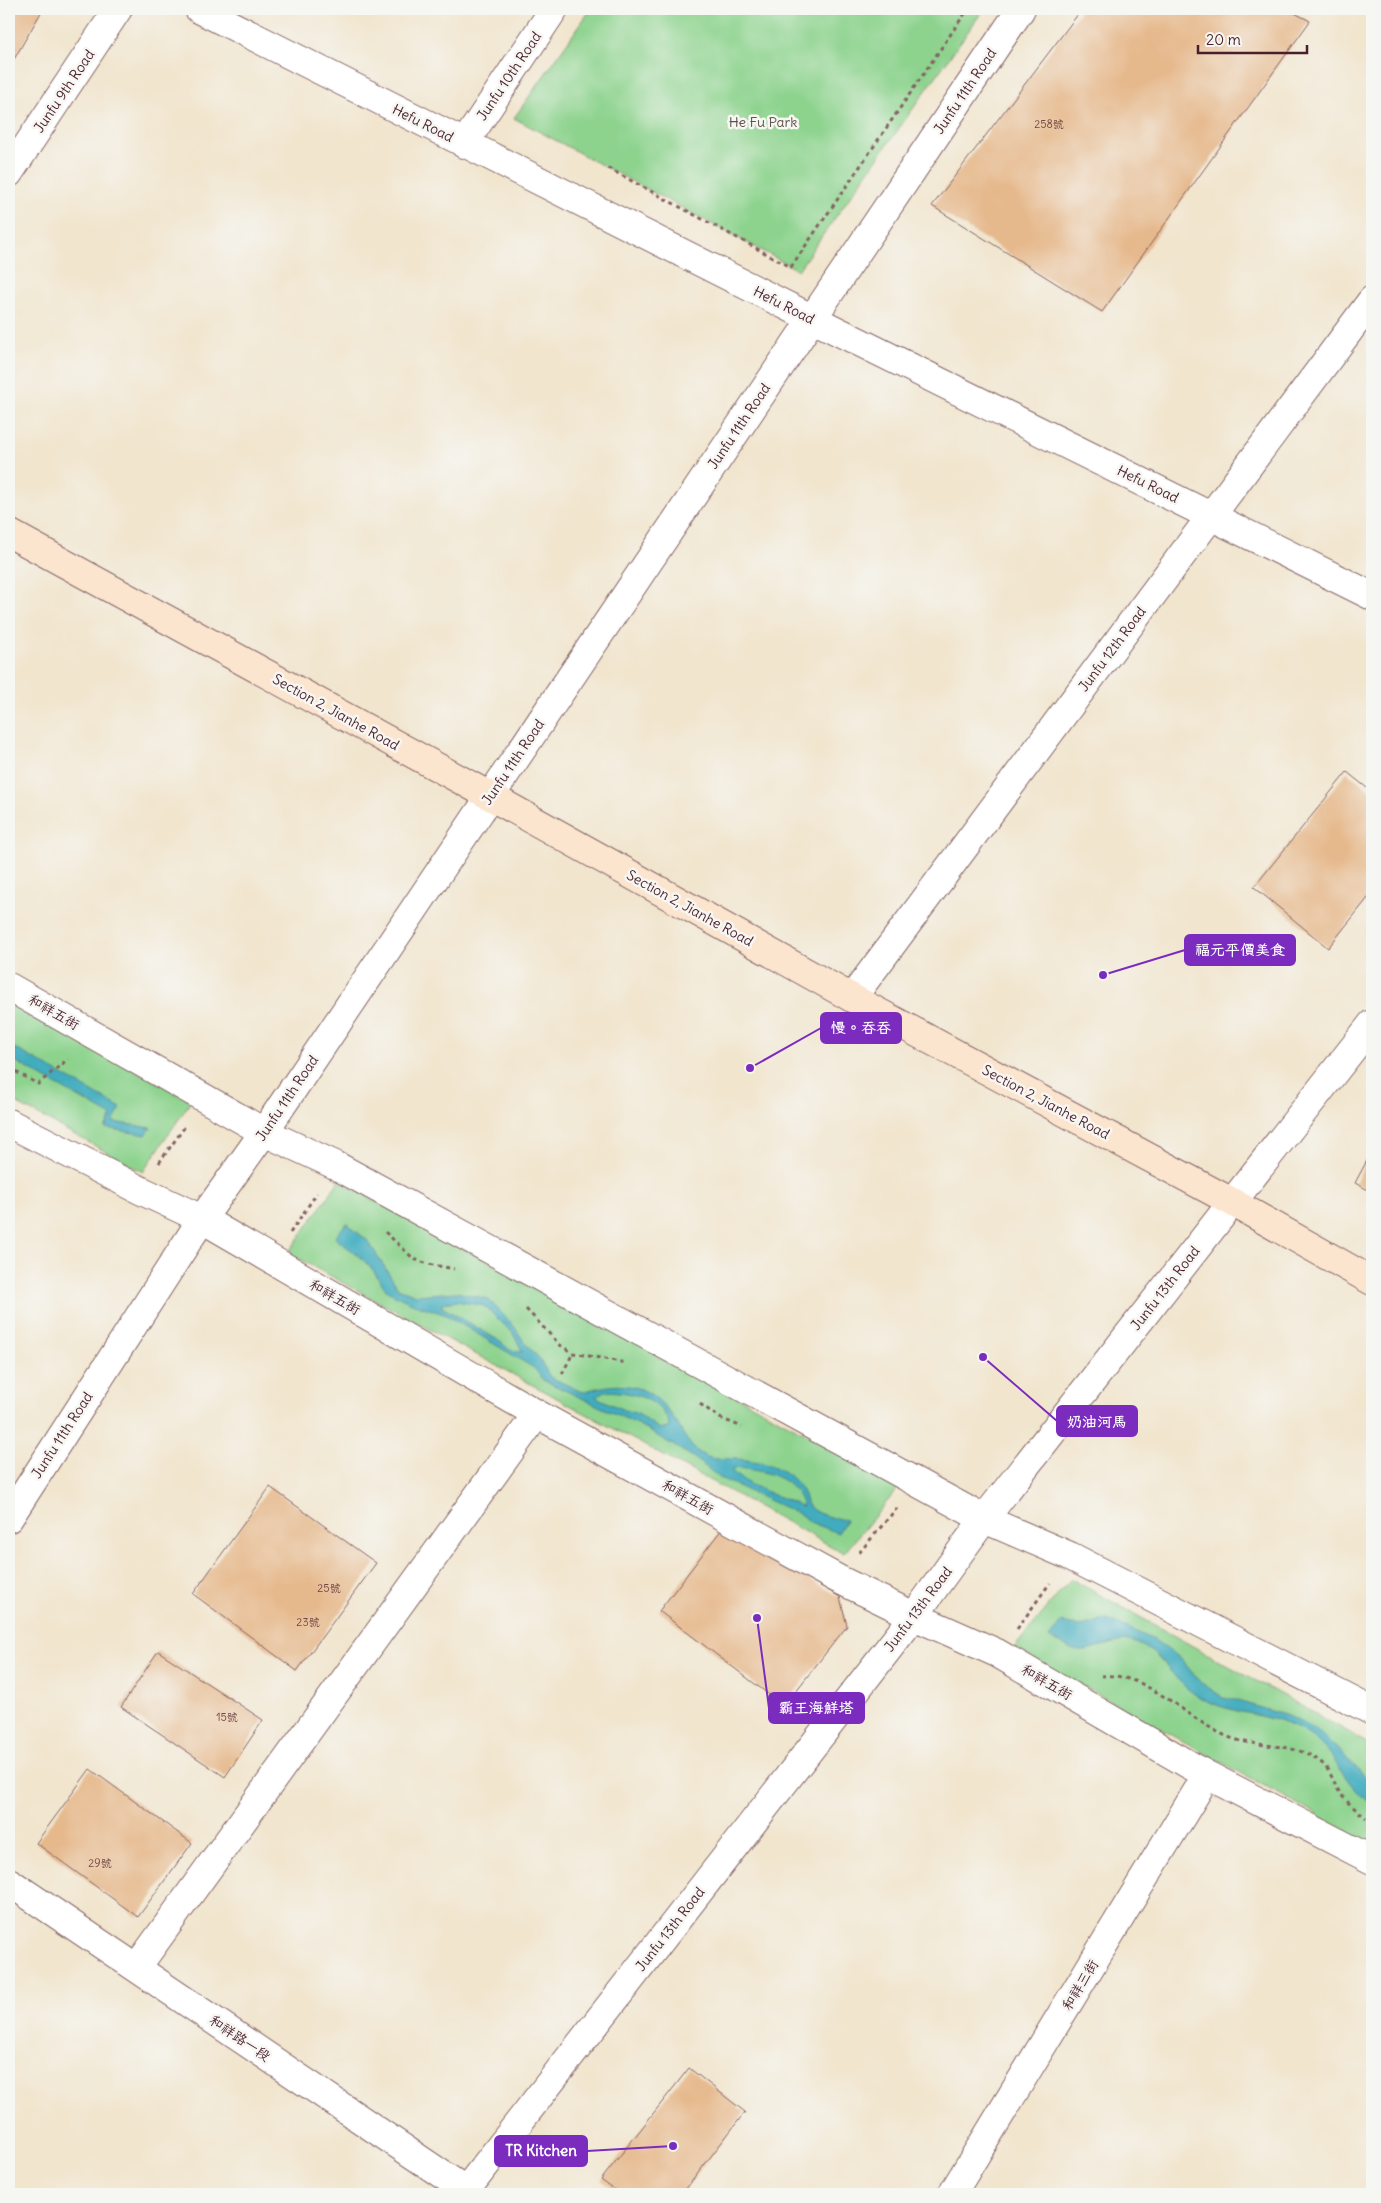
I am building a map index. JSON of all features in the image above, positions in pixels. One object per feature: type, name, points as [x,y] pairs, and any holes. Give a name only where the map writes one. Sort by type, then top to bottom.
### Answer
[{"type":"street","name":"Junfu 9th Road","points":[[9,173],[118,9]]},
{"type":"street","name":"Hefu Road","points":[[199,9],[811,318],[1372,596]]},
{"type":"street","name":"Junfu 10th Road","points":[[464,144],[554,9]]},
{"type":"street","name":"Junfu 11th Road","points":[[9,1518],[202,1219],[264,1132],[1021,9]]},
{"type":"street","name":"Junfu 12th Road","points":[[852,998],[1372,300]]},
{"type":"street","name":"Section 2, Jianhe Road","points":[[9,533],[490,796],[852,998],[1232,1202],[1372,1281]]},
{"type":"street","name":"和祥五街","points":[[9,986],[264,1132],[335,1165],[984,1519],[1070,1556],[1372,1711]]},
{"type":"street","name":"Junfu 13th Road","points":[[467,2193],[914,1616],[984,1519],[1372,1024]]},
{"type":"street","name":"和祥五街","points":[[9,1122],[140,1190],[202,1219],[537,1414],[838,1579],[914,1616],[998,1653],[1207,1775],[1372,1860]]},
{"type":"street","points":[[137,1967],[537,1414]]},
{"type":"street","name":"和祥三街","points":[[952,2194],[1207,1775]]},
{"type":"street","name":"和祥路一段","points":[[9,1882],[137,1967],[467,2193]]},
{"type":"path","points":[[608,168],[791,267],[968,9]]},
{"type":"path","points":[[9,1068],[38,1084],[70,1057]]},
{"type":"path","points":[[140,1190],[189,1122],[201,1096]]},
{"type":"path","points":[[271,1260],[335,1165]]},
{"type":"path","points":[[562,1374],[573,1353]]},
{"type":"path","points":[[838,1579],[896,1510],[916,1481]]},
{"type":"path","points":[[998,1653],[1070,1556]]},
{"type":"path","points":[[1093,1675],[1114,1674],[1133,1679],[1198,1721],[1227,1736],[1246,1742],[1298,1750],[1318,1760],[1332,1774],[1342,1796],[1372,1823]]},
{"type":"green space","name":"He Fu Park","points":[[591,9],[984,9],[798,270],[514,118]]},
{"type":"green space","points":[[9,1001],[191,1101],[143,1172],[9,1099]]},
{"type":"green space","points":[[339,1181],[901,1485],[844,1553],[288,1253]]},
{"type":"green space","points":[[1071,1579],[1372,1745],[1372,1845],[1014,1648]]},
{"type":"water","points":[[9,1045],[121,1108],[113,1122],[151,1128],[146,1135],[105,1128],[112,1116],[9,1058]]},
{"type":"water","points":[[346,1223],[368,1241],[398,1288],[416,1295],[456,1292],[488,1299],[514,1326],[525,1343],[539,1358],[550,1377],[582,1392],[611,1386],[624,1386],[647,1392],[658,1399],[668,1410],[688,1441],[698,1452],[712,1458],[748,1460],[781,1470],[797,1484],[806,1502],[813,1510],[824,1515],[846,1520],[838,1533],[810,1522],[801,1515],[720,1478],[693,1457],[639,1425],[543,1380],[534,1368],[446,1315],[409,1302],[387,1291],[373,1270],[359,1256],[335,1238]],"holes":[[[457,1301],[484,1306],[512,1332],[523,1352],[510,1350],[498,1340],[442,1307],[442,1303]],[[605,1391],[628,1393],[642,1397],[662,1411],[669,1427],[664,1429],[658,1428],[638,1414],[624,1410],[596,1397]],[[737,1468],[747,1469],[768,1473],[777,1477],[793,1488],[803,1507],[749,1484],[731,1471]]]},
{"type":"water","points":[[1102,1619],[1117,1623],[1154,1640],[1180,1658],[1200,1682],[1221,1696],[1291,1717],[1322,1734],[1372,1783],[1372,1803],[1363,1797],[1349,1782],[1324,1748],[1303,1731],[1272,1719],[1223,1707],[1207,1701],[1193,1693],[1179,1681],[1145,1647],[1129,1641],[1123,1641],[1087,1651],[1076,1651],[1049,1638],[1061,1622],[1082,1625]]},
{"type":"building","points":[[9,9],[43,9],[13,61],[9,58]]},
{"type":"building","points":[[1082,9],[1287,9],[1310,21],[1102,312],[932,206]]},
{"type":"building","points":[[1347,772],[1372,792],[1372,893],[1328,948],[1254,887]]},
{"type":"building","points":[[1372,1151],[1372,1192],[1355,1183]]},
{"type":"building","points":[[270,1487],[376,1563],[297,1671],[193,1594]]},
{"type":"building","points":[[722,1529],[840,1597],[847,1626],[784,1706],[659,1611]]},
{"type":"building","points":[[158,1651],[263,1720],[225,1777],[121,1707]]},
{"type":"building","points":[[90,1769],[192,1843],[138,1917],[36,1843]]},
{"type":"building","points":[[689,2068],[745,2112],[682,2194],[620,2194],[601,2180]]},
{"type":"place","name":"福元平價美食","points":[[1103,975]]},
{"type":"place","name":"慢。吞吞","points":[[750,1068]]},
{"type":"place","name":"奶油河馬","points":[[983,1357]]},
{"type":"place","name":"霸王海鮮塔","points":[[757,1618]]},
{"type":"place","name":"TR Kitchen","points":[[673,2146]]}]
